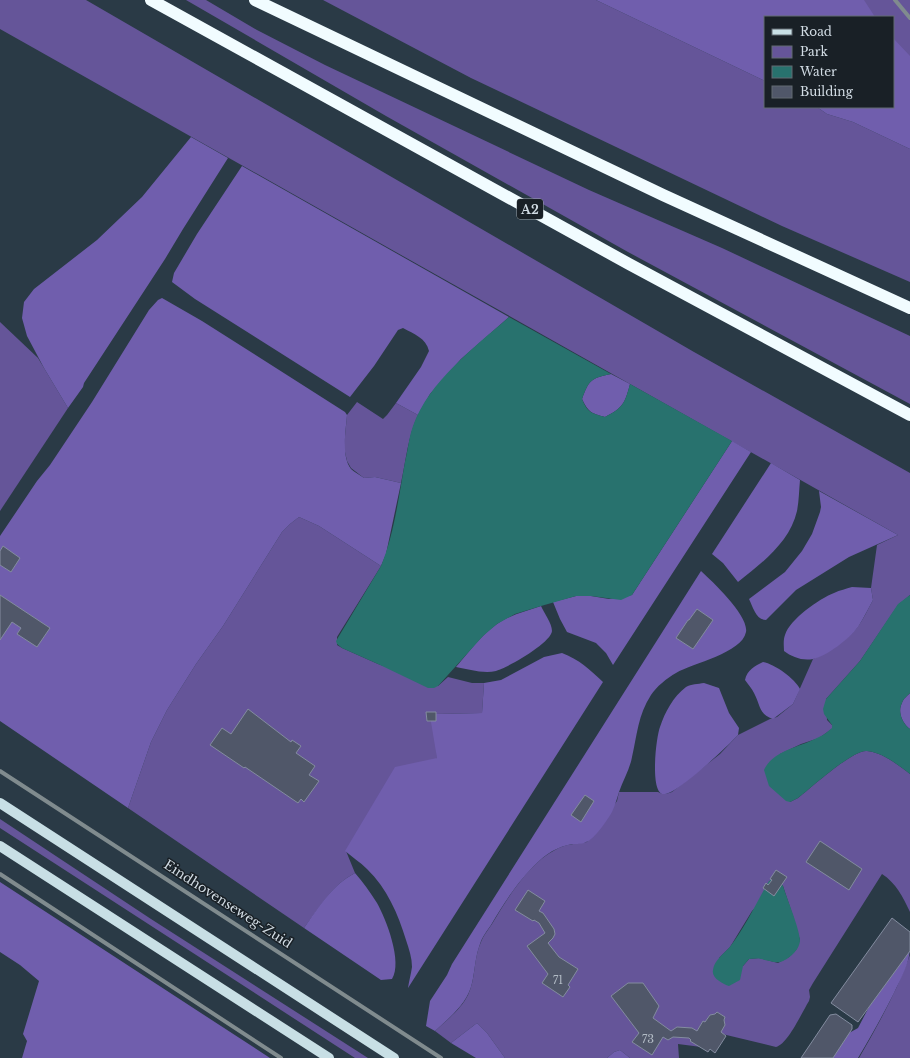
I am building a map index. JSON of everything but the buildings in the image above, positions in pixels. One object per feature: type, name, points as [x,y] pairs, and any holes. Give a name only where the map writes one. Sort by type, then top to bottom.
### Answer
[{"type":"highway","name":"A2","points":[[151,0],[629,264],[910,415]]},
{"type":"highway","points":[[255,0],[664,195],[910,308]]},
{"type":"main road","points":[[0,803],[394,1058]]},
{"type":"main road","points":[[0,846],[329,1058]]},
{"type":"street","points":[[895,0],[910,18]]},
{"type":"street","name":"Eindhovenseweg-Zuid","points":[[0,771],[441,1058]]},
{"type":"street","points":[[0,874],[281,1058]]},
{"type":"green space","points":[[0,0],[86,0],[694,352],[910,473],[910,595],[898,605],[860,661],[826,699],[827,720],[833,728],[819,738],[801,744],[780,754],[790,802],[798,798],[842,763],[861,752],[867,751],[878,754],[890,760],[910,774],[910,912],[895,886],[882,874],[813,983],[809,990],[809,1001],[790,1034],[781,1045],[776,1047],[718,1033],[709,1048],[678,1044],[679,1058],[630,1058],[620,1050],[614,1052],[607,1058],[505,1058],[487,1033],[477,1023],[451,1043],[435,1031],[453,1014],[468,995],[474,976],[478,949],[484,935],[511,893],[527,873],[545,856],[559,848],[571,844],[587,842],[617,801],[619,792],[658,792],[665,794],[672,792],[720,754],[738,735],[777,717],[793,704],[813,659],[842,642],[857,628],[861,622],[873,600],[871,588],[877,545],[898,535],[0,29]],"holes":[[[780,882],[783,886],[800,940],[796,950],[789,957],[778,963],[759,958],[749,959],[743,966],[719,958],[730,947],[752,911]]]},
{"type":"green space","points":[[186,0],[206,0],[257,30],[325,65],[589,190],[722,248],[910,336],[910,404],[628,252],[386,116]]},
{"type":"green space","points":[[323,0],[596,0],[764,81],[764,108],[818,108],[827,114],[853,122],[910,149],[910,282],[782,226],[471,78]]},
{"type":"green space","points":[[632,0],[910,0],[910,95],[894,89],[894,16],[764,17]]},
{"type":"green space","points":[[0,322],[38,358],[68,408],[0,511]]},
{"type":"green space","points":[[357,402],[383,419],[396,403],[418,415],[410,440],[401,483],[375,477],[364,478],[351,468],[347,461],[344,447],[347,415]]},
{"type":"green space","points":[[299,517],[319,526],[381,566],[337,637],[337,645],[378,664],[438,686],[448,677],[472,683],[484,683],[482,713],[436,714],[437,758],[346,851],[355,873],[333,890],[304,928],[128,808],[151,742],[167,710],[196,664],[223,626],[282,532]]},
{"type":"green space","points":[[0,819],[151,919],[368,1058],[355,1058],[0,828]]},
{"type":"green space","points":[[910,955],[910,1058],[859,1058],[893,995]]},
{"type":"shaded area","points":[[596,0],[864,0],[874,16],[764,16],[764,81]]},
{"type":"shaded area","points":[[894,39],[910,56],[910,149],[853,122],[827,114],[818,108],[894,108]]},
{"type":"shaded area","points":[[191,137],[228,158],[165,259],[68,408],[27,336],[22,318],[24,302],[34,289],[97,240],[142,197]]},
{"type":"shaded area","points":[[242,166],[509,317],[461,359],[430,394],[418,415],[396,403],[421,367],[429,351],[422,340],[415,334],[403,328],[398,330],[374,366],[350,397],[195,299],[172,282],[174,273],[197,234]]},
{"type":"shaded area","points":[[162,298],[202,321],[345,412],[347,415],[345,450],[348,464],[351,469],[364,478],[375,477],[401,483],[386,554],[381,566],[319,526],[299,517],[282,532],[223,626],[196,664],[167,710],[151,742],[128,808],[0,721],[0,536],[92,402],[149,310],[158,300]]},
{"type":"shaded area","points":[[611,374],[630,384],[627,396],[620,408],[605,417],[591,412],[582,399],[592,381],[599,377]]},
{"type":"shaded area","points":[[732,441],[751,452],[613,665],[606,653],[596,643],[567,632],[553,602],[576,596],[591,596],[609,599],[632,595]]},
{"type":"shaded area","points":[[771,463],[800,480],[797,511],[782,542],[774,551],[738,582],[723,563],[712,554]]},
{"type":"shaded area","points":[[819,491],[898,535],[849,557],[796,590],[766,620],[760,618],[755,612],[749,599],[785,572],[802,551],[812,534],[820,512],[821,507]]},
{"type":"shaded area","points":[[701,571],[714,583],[742,617],[746,632],[743,639],[727,652],[684,669],[669,677],[653,692],[643,710],[638,725],[630,766],[612,812],[597,833],[589,840],[584,843],[562,846],[552,851],[524,876],[509,896],[482,939],[478,949],[470,990],[462,1004],[435,1031],[426,1026],[430,1001],[447,975],[452,964]]},
{"type":"shaded area","points":[[852,587],[871,588],[873,600],[858,627],[849,637],[831,651],[813,659],[797,658],[784,651],[785,635],[799,616],[828,596]]},
{"type":"shaded area","points":[[541,606],[549,621],[552,631],[550,636],[537,648],[496,671],[481,672],[456,667],[480,638],[491,628],[513,616]]},
{"type":"shaded area","points":[[562,653],[589,669],[603,682],[408,988],[412,967],[411,960],[403,930],[391,902],[374,876],[345,851],[395,767],[437,758],[430,716],[436,714],[482,713],[484,683],[501,680],[544,657]]},
{"type":"shaded area","points":[[763,662],[768,663],[784,672],[800,689],[793,704],[773,719],[762,712],[753,691],[745,680],[749,671]]},
{"type":"shaded area","points":[[704,683],[719,688],[729,713],[739,728],[738,735],[691,778],[671,792],[665,794],[660,792],[655,777],[658,733],[662,721],[670,705],[681,691],[690,685]]},
{"type":"shaded area","points":[[910,693],[910,729],[903,721],[900,710],[903,700]]},
{"type":"shaded area","points":[[355,873],[377,903],[389,930],[396,962],[395,972],[392,979],[381,980],[304,928],[332,890]]},
{"type":"shaded area","points":[[0,882],[270,1058],[22,1058],[27,1041],[23,1034],[39,981],[20,965],[0,952]]},
{"type":"shaded area","points":[[910,946],[907,964],[902,976],[886,1009],[858,1058],[804,1058],[858,1028],[870,1005]]},
{"type":"shaded area","points":[[477,1023],[487,1033],[505,1058],[476,1058],[451,1043]]},
{"type":"shaded area","points":[[620,1050],[630,1058],[607,1058],[614,1052]]},
{"type":"water","points":[[509,317],[611,374],[595,379],[587,388],[582,399],[588,410],[593,413],[605,417],[620,408],[627,396],[630,384],[732,441],[632,595],[621,600],[591,596],[576,596],[515,614],[497,624],[483,636],[438,686],[428,688],[342,648],[336,641],[381,566],[386,554],[396,515],[410,435],[420,410],[430,394],[454,366]]},
{"type":"water","points":[[910,595],[910,693],[903,700],[900,714],[905,724],[910,729],[910,774],[890,760],[878,754],[867,751],[861,752],[842,763],[798,798],[790,802],[786,801],[769,786],[764,770],[768,763],[781,753],[821,736],[832,728],[832,725],[824,714],[823,709],[826,699],[860,661],[898,604]]},
{"type":"water","points":[[769,881],[780,882],[783,886],[799,934],[800,940],[798,947],[790,957],[780,962],[749,959],[743,966],[740,980],[729,986],[714,976],[714,967],[740,932]]}]
